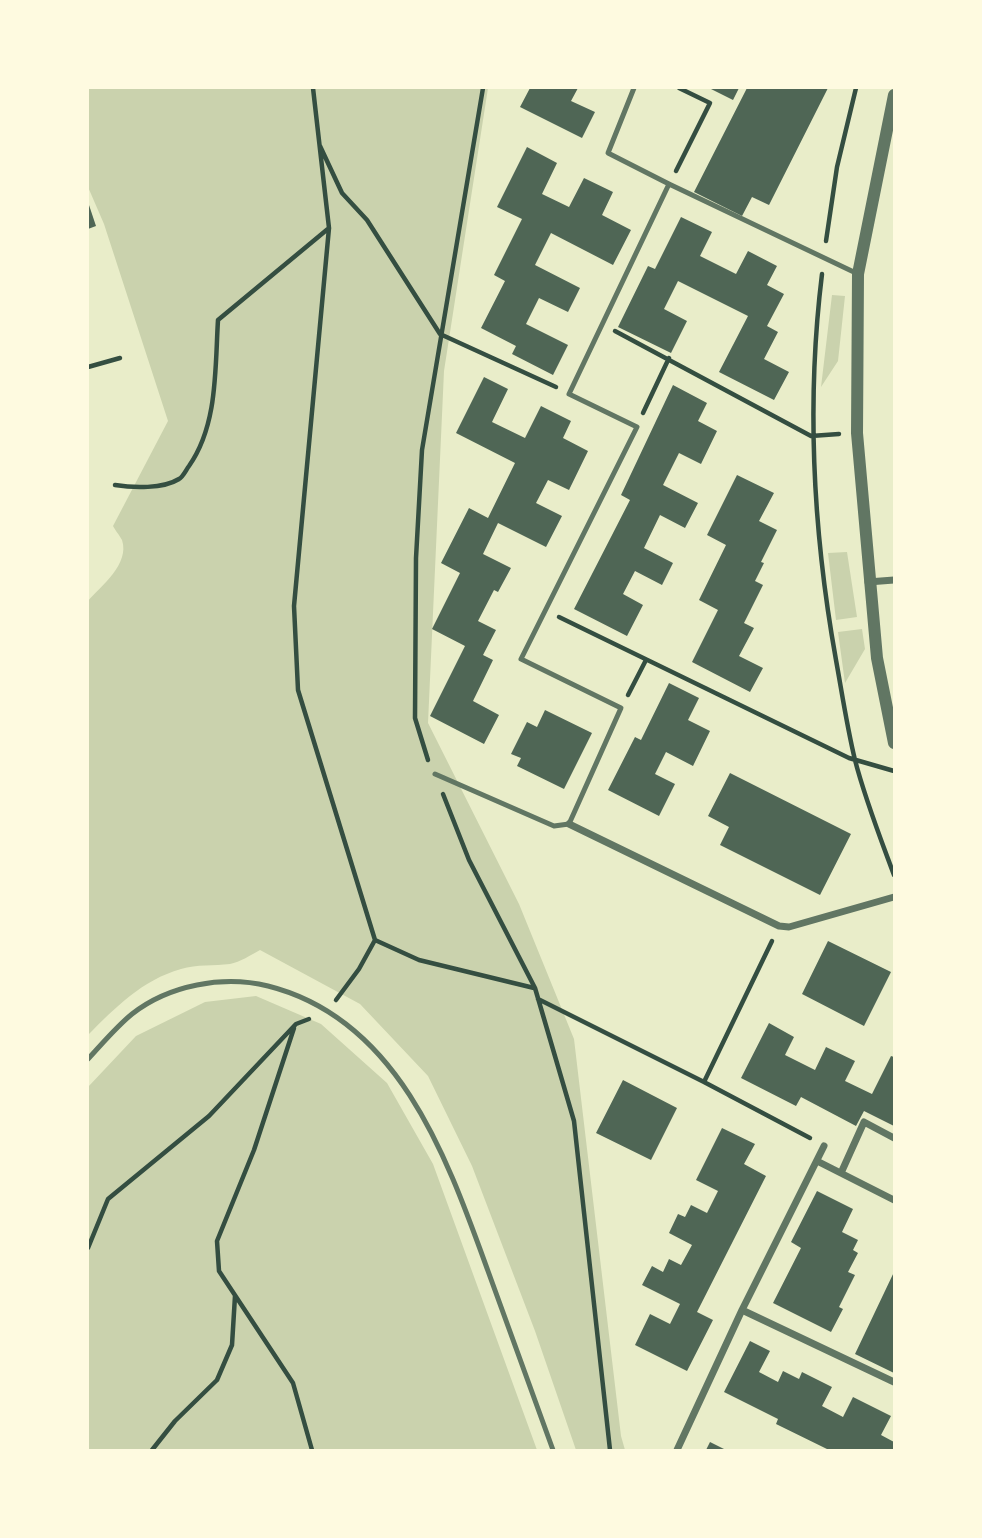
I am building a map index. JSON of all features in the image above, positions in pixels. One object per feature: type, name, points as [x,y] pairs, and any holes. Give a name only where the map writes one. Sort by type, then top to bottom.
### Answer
[{"type":"street","points":[[894,95],[858,274],[857,433],[877,658],[894,743]]},
{"type":"street","points":[[869,582],[894,580]]},
{"type":"street","points":[[569,824],[779,926],[789,927],[894,897]]},
{"type":"street","points":[[841,1173],[864,1122],[894,1138]]},
{"type":"street","points":[[677,1451],[742,1310],[824,1146]]},
{"type":"street","points":[[817,1161],[894,1200]]},
{"type":"street","points":[[742,1310],[894,1382]]},
{"type":"lane","points":[[634,88],[608,153],[858,274]]},
{"type":"lane","points":[[435,774],[554,826],[569,824],[621,708],[521,659],[637,427],[569,394],[670,184]]},
{"type":"lane","points":[[88,1059],[118,1027],[149,1003],[183,989],[234,980],[279,989],[328,1011],[368,1042],[408,1092],[457,1186],[553,1451]]},
{"type":"path","points":[[88,1248],[108,1199],[209,1116],[296,1024],[328,1011],[359,969],[374,940],[298,690],[294,606],[329,228],[313,88]]},
{"type":"path","points":[[483,88],[422,450],[416,558],[415,718],[424,749],[469,860],[535,988],[574,1121],[610,1451]]},
{"type":"path","points":[[670,184],[710,103],[679,88]]},
{"type":"path","points":[[856,88],[837,167],[817,313],[812,435],[817,519],[828,617],[855,760],[894,875]]},
{"type":"path","points":[[318,141],[342,193],[367,220],[440,334],[569,394]]},
{"type":"path","points":[[116,485],[133,488],[155,486],[180,479],[195,458],[212,409],[218,320],[329,228]]},
{"type":"path","points":[[602,325],[812,435],[857,433]]},
{"type":"path","points":[[88,367],[120,358]]},
{"type":"path","points":[[637,427],[669,358]]},
{"type":"path","points":[[546,610],[855,760],[894,771]]},
{"type":"path","points":[[621,708],[646,660]]},
{"type":"path","points":[[704,1082],[779,926]]},
{"type":"path","points":[[374,940],[419,960],[535,988]]},
{"type":"path","points":[[537,998],[824,1146]]},
{"type":"path","points":[[296,1024],[254,1150],[217,1241],[219,1272],[293,1383],[312,1451]]},
{"type":"path","points":[[152,1451],[175,1421],[217,1380],[232,1345],[235,1295]]},
{"type":"green space","points":[[88,88],[488,88],[444,371],[428,723],[519,904],[574,1039],[621,1436],[625,1450],[576,1450],[535,1331],[472,1166],[428,1076],[360,1004],[260,950],[234,963],[187,967],[154,980],[119,1005],[88,1035],[88,601],[107,581],[122,558],[122,540],[113,526],[168,421],[104,224],[88,187]]},
{"type":"green space","points":[[832,295],[845,296],[838,361],[821,387]]},
{"type":"green space","points":[[847,552],[857,617],[836,620],[828,553]]},
{"type":"green space","points":[[862,629],[865,649],[845,683],[838,632]]},
{"type":"green space","points":[[256,996],[321,1024],[387,1083],[433,1164],[537,1450],[88,1450],[88,1087],[136,1036],[205,1002]]},
{"type":"building","points":[[530,88],[578,88],[571,101],[595,112],[582,138],[520,107]]},
{"type":"building","points":[[709,88],[739,88],[733,100]]},
{"type":"building","points":[[747,88],[828,88],[769,205],[752,197],[742,216],[694,192]]},
{"type":"building","points":[[527,147],[557,163],[542,194],[569,207],[584,178],[613,192],[602,215],[631,230],[613,265],[551,233],[535,265],[580,288],[568,312],[539,298],[526,324],[568,345],[553,375],[512,354],[516,346],[481,328],[505,281],[494,275],[522,219],[497,207]]},
{"type":"building","points":[[88,202],[96,226],[88,229]]},
{"type":"building","points":[[681,217],[712,232],[700,256],[736,274],[748,251],[777,266],[767,285],[784,294],[767,326],[778,332],[764,359],[789,372],[774,400],[719,372],[748,316],[678,281],[664,309],[687,321],[671,353],[618,327],[648,266],[655,269]]},
{"type":"building","points":[[484,377],[508,389],[492,422],[525,438],[541,406],[571,421],[563,438],[588,451],[569,490],[548,480],[536,503],[562,516],[546,547],[498,523],[483,554],[511,568],[498,592],[494,590],[478,621],[496,630],[483,655],[493,660],[473,701],[499,715],[484,744],[430,716],[465,646],[432,629],[460,573],[441,563],[469,508],[488,518],[515,463],[456,433]]},
{"type":"building","points":[[673,385],[707,403],[698,421],[717,431],[701,464],[679,453],[663,485],[698,503],[685,528],[660,515],[644,548],[673,563],[662,585],[635,571],[623,594],[643,605],[627,636],[574,609],[630,500],[621,495]]},
{"type":"building","points":[[737,475],[774,493],[759,521],[777,530],[755,581],[763,585],[744,623],[754,628],[739,656],[763,668],[750,692],[692,662],[718,610],[699,600],[726,545],[707,535]]},
{"type":"building","points":[[669,683],[699,698],[688,720],[710,731],[693,766],[666,752],[655,774],[675,784],[659,816],[608,790],[635,737],[641,740]]},
{"type":"building","points":[[545,710],[592,733],[564,789],[517,766],[521,758],[511,754],[527,722],[537,727]]},
{"type":"building","points":[[730,773],[851,834],[820,895],[720,845],[729,827],[708,816]]},
{"type":"building","points":[[828,941],[891,972],[864,1026],[802,994]]},
{"type":"building","points":[[769,1023],[794,1037],[785,1055],[815,1070],[826,1047],[855,1061],[845,1081],[872,1094],[891,1056],[894,1057],[894,1126],[864,1111],[856,1126],[801,1097],[796,1106],[741,1078]]},
{"type":"building","points":[[623,1080],[677,1108],[651,1160],[596,1133]]},
{"type":"building","points":[[722,1128],[755,1144],[744,1164],[766,1176],[697,1312],[713,1320],[687,1371],[635,1345],[650,1314],[670,1324],[680,1304],[642,1285],[652,1266],[663,1272],[669,1259],[681,1265],[692,1245],[669,1233],[678,1214],[685,1217],[691,1205],[707,1213],[718,1191],[696,1180]]},
{"type":"building","points":[[817,1191],[853,1209],[842,1232],[858,1240],[853,1250],[858,1253],[848,1272],[855,1275],[839,1307],[843,1309],[831,1332],[773,1303],[801,1248],[791,1242]]},
{"type":"building","points":[[894,1272],[894,1373],[855,1354]]},
{"type":"building","points":[[750,1341],[770,1351],[759,1372],[778,1382],[783,1371],[799,1379],[802,1372],[832,1387],[822,1406],[843,1417],[853,1397],[891,1416],[881,1435],[894,1442],[893,1450],[829,1450],[776,1424],[778,1419],[724,1392]]},
{"type":"building","points":[[710,1442],[726,1450],[706,1450]]}]
